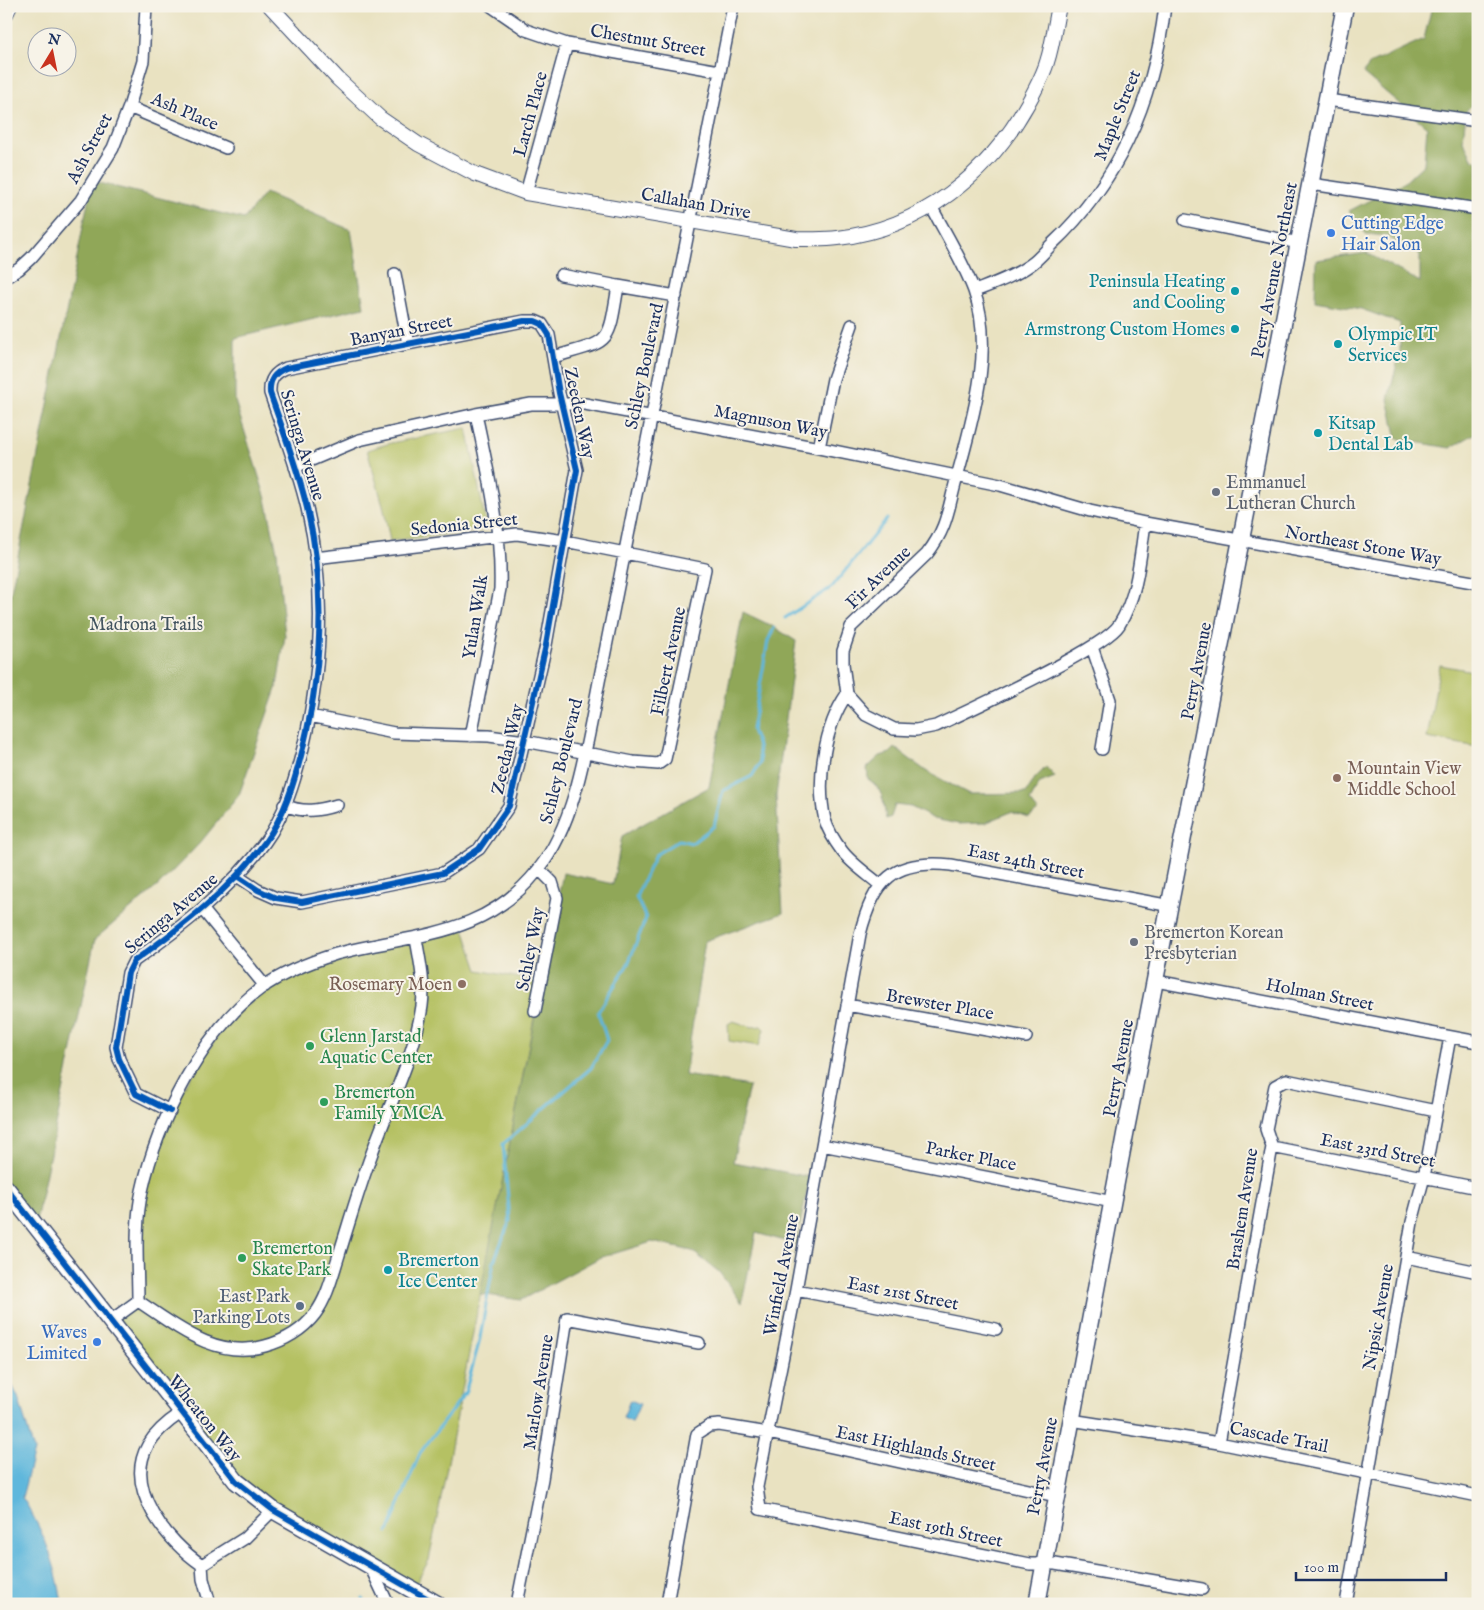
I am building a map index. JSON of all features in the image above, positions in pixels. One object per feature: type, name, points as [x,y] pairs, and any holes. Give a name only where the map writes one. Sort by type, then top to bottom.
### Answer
[{"type":"main road","name":"Perry Avenue Northeast","points":[[1242,541],[1345,6]]},
{"type":"main road","name":"Perry Avenue","points":[[1037,1604],[1056,1496],[1242,541]]},
{"type":"main road","name":"Wheaton Way","points":[[6,1188],[109,1322],[236,1481],[273,1510],[437,1604]]},
{"type":"street","points":[[6,14],[10,6]]},
{"type":"street","name":"Ash Street","points":[[6,277],[31,258],[81,200],[113,148],[143,61],[146,6]]},
{"type":"street","name":"Callahan Drive","points":[[270,6],[338,79],[380,118],[418,144],[475,174],[526,193],[796,239],[838,238],[882,228],[931,206],[977,172],[1014,127],[1047,62],[1059,6]]},
{"type":"street","name":"Chestnut Street","points":[[491,6],[526,30],[567,44],[719,71]]},
{"type":"street","name":"Schley Boulevard","points":[[138,1301],[138,1224],[142,1192],[170,1112],[198,1059],[216,1034],[245,1003],[265,986],[300,967],[337,954],[416,939],[473,921],[516,893],[539,869],[565,825],[584,753],[733,6]]},
{"type":"street","name":"Maple Street","points":[[975,291],[1004,280],[1030,265],[1074,224],[1111,174],[1133,131],[1152,82],[1161,39],[1165,6]]},
{"type":"street","name":"Larch Place","points":[[526,193],[567,44]]},
{"type":"street","points":[[1327,100],[1478,122]]},
{"type":"street","name":"Ash Place","points":[[129,106],[226,148]]},
{"type":"street","points":[[1311,184],[1478,209]]},
{"type":"street","name":"Fir Avenue","points":[[847,694],[843,651],[851,627],[927,554],[938,541],[950,510],[981,374],[982,328],[975,291],[931,206]]},
{"type":"street","points":[[1185,220],[1299,243]]},
{"type":"street","points":[[395,274],[408,344]]},
{"type":"street","points":[[561,275],[676,296]]},
{"type":"street","points":[[552,357],[590,348],[602,341],[609,331],[618,286]]},
{"type":"street","name":"Banyan Street","points":[[271,380],[279,371],[286,368],[524,321],[535,321],[542,324]]},
{"type":"street","name":"Zeeden Way","points":[[542,324],[549,335],[552,357],[577,470],[565,541]]},
{"type":"street","points":[[819,448],[833,379],[852,325]]},
{"type":"street","name":"Seringa Avenue","points":[[170,1112],[136,1094],[119,1059],[116,1047],[128,973],[132,964],[203,910],[237,876],[266,842],[294,781],[310,716],[319,651],[320,598],[307,508],[270,393],[271,380]]},
{"type":"street","name":"Magnuson Way","points":[[295,467],[359,440],[531,404],[563,403],[601,406],[957,476],[1015,489],[1090,511],[1242,541]]},
{"type":"street","name":"Yulan Walk","points":[[471,736],[500,589],[499,536],[476,414]]},
{"type":"street","points":[[879,884],[842,852],[826,822],[822,793],[825,755],[832,725],[847,694],[866,715],[894,729],[916,730],[943,722],[1092,647],[1118,627],[1128,608],[1135,588],[1145,523]]},
{"type":"street","name":"Sedonia Street","points":[[315,558],[517,534],[565,541],[705,569]]},
{"type":"street","name":"Zeedan Way","points":[[237,876],[255,889],[276,898],[302,902],[442,873],[479,849],[509,806],[525,741],[565,541]]},
{"type":"street","name":"Northeast Stone Way","points":[[1242,541],[1478,584]]},
{"type":"street","name":"Filbert Avenue","points":[[584,753],[647,764],[658,764],[664,761],[705,569]]},
{"type":"street","points":[[1092,647],[1110,700],[1102,749]]},
{"type":"street","points":[[310,716],[394,733],[471,736],[525,741],[584,753]]},
{"type":"street","points":[[284,805],[303,811],[319,810],[337,805]]},
{"type":"street","name":"East 24th Street","points":[[879,884],[904,868],[926,862],[1170,906]]},
{"type":"street","name":"Schley Way","points":[[535,1011],[557,898],[552,882],[539,869]]},
{"type":"street","name":"Winfield Avenue","points":[[768,1433],[800,1291],[822,1145],[866,909],[879,884]]},
{"type":"street","points":[[203,910],[265,986]]},
{"type":"street","points":[[109,1322],[138,1301],[196,1338],[214,1346],[235,1349],[260,1348],[283,1340],[299,1330],[316,1313],[328,1289],[371,1154],[420,1019],[423,984],[416,939]]},
{"type":"street","name":"Holman Street","points":[[1156,981],[1478,1042]]},
{"type":"street","name":"Brewster Place","points":[[847,1005],[1026,1037]]},
{"type":"street","name":"Nipsic Avenue","points":[[1346,1604],[1406,1257],[1424,1177],[1450,1037]]},
{"type":"street","name":"Brashem Avenue","points":[[1219,1443],[1272,1147],[1266,1129],[1275,1086],[1286,1080],[1436,1111]]},
{"type":"street","name":"Parker Place","points":[[822,1145],[1113,1202]]},
{"type":"street","name":"East 23rd Street","points":[[1272,1147],[1478,1188]]},
{"type":"street","points":[[1406,1257],[1478,1272]]},
{"type":"street","name":"East 21st Street","points":[[800,1291],[996,1329]]},
{"type":"street","name":"Marlow Avenue","points":[[517,1604],[542,1479],[567,1318],[699,1343]]},
{"type":"street","points":[[181,1412],[161,1427],[147,1445],[142,1464],[142,1479],[149,1510],[181,1549],[202,1566],[203,1579],[210,1604]]},
{"type":"street","name":"Cascade Trail","points":[[1071,1420],[1219,1443],[1478,1496]]},
{"type":"street","points":[[667,1604],[698,1434],[709,1426],[719,1425],[768,1433]]},
{"type":"street","name":"East Highlands Street","points":[[768,1433],[1056,1496]]},
{"type":"street","name":"East 19th Street","points":[[768,1433],[757,1487],[760,1509],[1021,1562],[1055,1564],[1202,1589]]},
{"type":"street","points":[[202,1566],[245,1538],[273,1510]]},
{"type":"street","points":[[369,1564],[388,1604]]},
{"type":"green space","points":[[1432,6],[1478,6],[1478,99],[1466,111],[1463,141],[1473,160],[1478,161],[1478,432],[1450,448],[1397,439],[1388,399],[1400,352],[1400,323],[1361,309],[1315,301],[1316,260],[1367,253],[1420,282],[1420,255],[1386,236],[1366,234],[1349,211],[1406,181],[1424,164],[1427,127],[1363,73],[1371,63],[1424,39]]},
{"type":"green space","name":"Madrona Trails","points":[[92,181],[244,219],[265,193],[351,230],[364,307],[235,338],[235,401],[266,499],[277,552],[285,636],[277,686],[239,795],[200,843],[159,885],[95,939],[35,1226],[6,1188],[6,617]]},
{"type":"green space","points":[[467,428],[487,529],[390,541],[383,505],[367,450],[391,443]]},
{"type":"green space","points":[[743,612],[772,626],[796,641],[776,796],[783,913],[705,941],[685,1075],[749,1086],[733,1162],[810,1177],[796,1244],[756,1233],[742,1303],[719,1272],[692,1251],[652,1242],[599,1258],[521,1300],[480,1294],[563,873],[613,884],[622,836],[709,787]]},
{"type":"green space","points":[[1440,665],[1478,672],[1478,747],[1427,738]]},
{"type":"green space","points":[[895,748],[926,771],[969,794],[1026,793],[1035,778],[1046,767],[1055,777],[1040,783],[1030,801],[1038,811],[1029,818],[1011,812],[985,823],[958,824],[934,819],[911,807],[895,805],[891,817],[886,819],[882,796],[877,787],[868,779],[867,768],[880,756],[890,753]]},
{"type":"green space","points":[[463,926],[478,970],[541,982],[429,1560],[413,1589],[253,1496],[109,1322],[138,1301],[139,1208],[174,1103],[230,1017],[300,967]]},
{"type":"green space","points":[[733,1021],[752,1027],[761,1026],[764,1029],[759,1046],[729,1041],[728,1024]]},
{"type":"water","points":[[6,1373],[18,1397],[34,1451],[22,1497],[37,1523],[53,1561],[62,1604],[6,1604]]},
{"type":"water","points":[[630,1400],[640,1404],[632,1422],[623,1418]]},
{"type":"waterway","points":[[785,618],[832,587],[887,519]]},
{"type":"waterway","points":[[388,1532],[420,1453],[465,1393],[479,1343],[494,1261],[510,1220],[503,1144],[591,1068],[607,1040],[598,1012],[628,964],[646,918],[636,897],[655,855],[679,840],[692,843],[714,826],[723,791],[752,776],[760,763],[758,746],[752,730],[768,641],[774,628]]},
{"type":"waterway","points":[[362,1604],[363,1599]]},
{"type":"cycle path","points":[[170,1111],[136,1094],[119,1059],[116,1047],[128,973],[134,961],[170,935],[221,892],[251,860],[272,832],[284,809],[296,772],[303,748],[314,688],[318,658],[319,598],[313,538],[299,479],[270,393],[271,381],[278,372],[286,368],[524,321],[535,321],[542,324],[549,335],[559,393],[577,470],[546,645],[509,806],[479,849],[443,873],[302,902],[276,898],[258,890],[237,876]]},
{"type":"cycle path","points":[[6,1188],[236,1481],[273,1510],[437,1604]]},
{"type":"place","name":"Cutting Edge Hair Salon","points":[[1331,233]]},
{"type":"place","name":"Peninsula Heating and Cooling","points":[[1235,291]]},
{"type":"place","name":"Armstrong Custom Homes","points":[[1235,329]]},
{"type":"place","name":"Olympic IT Services","points":[[1338,344]]},
{"type":"place","name":"Kitsap Dental Lab","points":[[1318,433]]},
{"type":"place","name":"Emmanuel Lutheran Church","points":[[1216,492]]},
{"type":"place","name":"Mountain View Middle School","points":[[1337,778]]},
{"type":"place","name":"Bremerton Korean Presbyterian","points":[[1134,942]]},
{"type":"place","name":"Rosemary Moen","points":[[462,984]]},
{"type":"place","name":"Glenn Jarstad Aquatic Center","points":[[310,1046]]},
{"type":"place","name":"Bremerton Family YMCA","points":[[324,1102]]},
{"type":"place","name":"Bremerton Skate Park","points":[[242,1258]]},
{"type":"place","name":"Bremerton Ice Center","points":[[388,1270]]},
{"type":"place","name":"East Park Parking Lots","points":[[300,1306]]},
{"type":"place","name":"Waves Limited","points":[[97,1342]]}]
